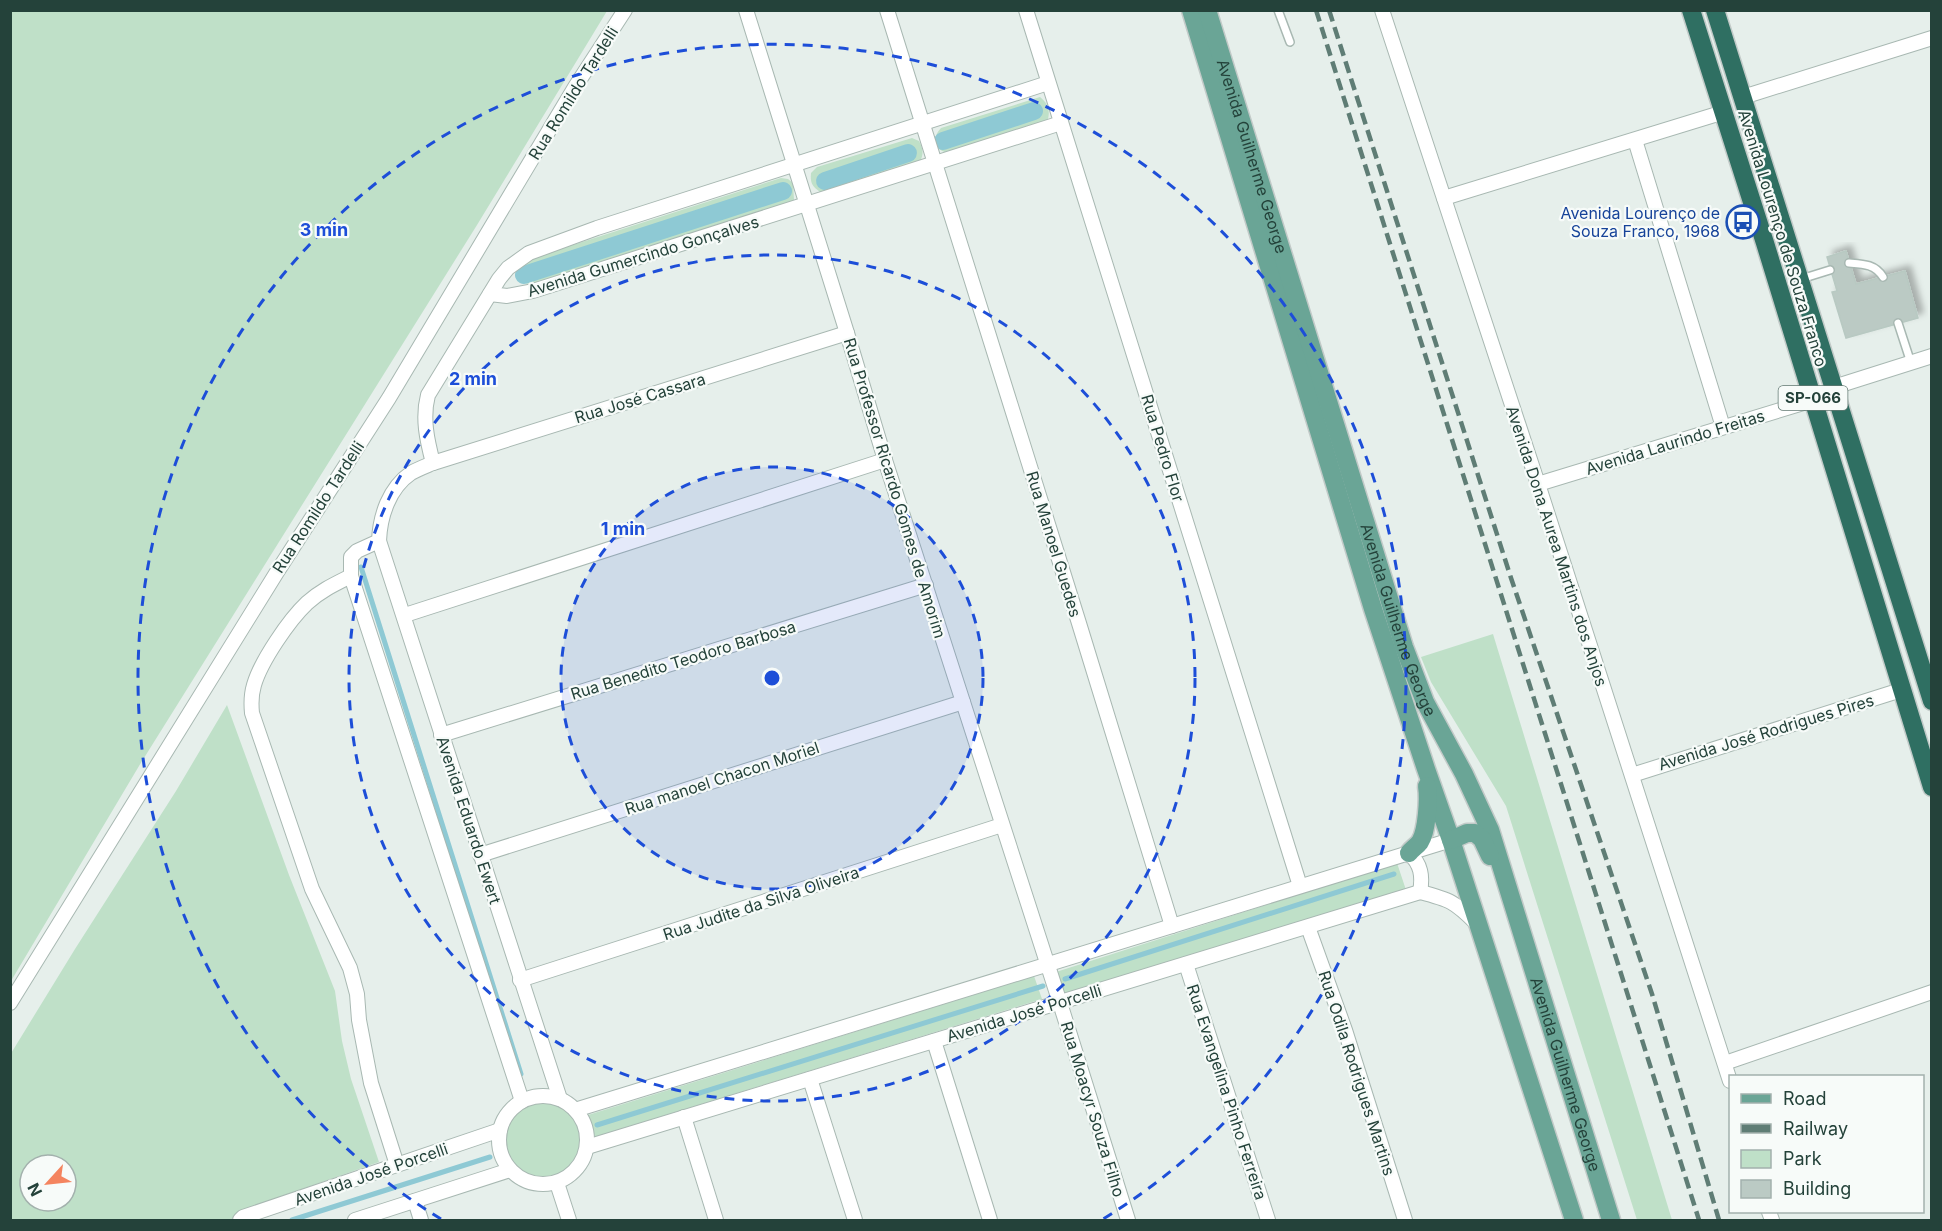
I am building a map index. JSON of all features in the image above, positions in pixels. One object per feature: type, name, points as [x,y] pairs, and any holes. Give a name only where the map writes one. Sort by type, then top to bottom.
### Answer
[{"type":"highway","name":"Avenida Lourenço de Souza Franco","points":[[1691,10],[1932,787]]},
{"type":"highway","name":"Avenida Lourenço de Souza Franco","points":[[1715,10],[1927,673],[1932,701]]},
{"type":"main road","name":"Avenida Guilherme George","points":[[1191,10],[1373,609],[1451,840],[1574,1221]]},
{"type":"main road","name":"Avenida Guilherme George","points":[[1207,10],[1404,647],[1425,702],[1464,774],[1486,822],[1611,1221]]},
{"type":"main road","points":[[1409,853],[1420,842],[1424,830],[1428,797],[1426,769]]},
{"type":"main road","points":[[1451,840],[1472,832],[1482,839],[1515,912]]},
{"type":"street","name":"Rua Romildo Tardelli","points":[[10,1003],[277,572],[389,398],[575,87],[625,10]]},
{"type":"street","name":"Rua Professor Ricardo Gomes de Amorim","points":[[746,10],[885,460],[1047,964]]},
{"type":"street","name":"Rua Manoel Guedes","points":[[887,10],[1172,926]]},
{"type":"street","name":"Rua Pedro Flor","points":[[1026,10],[1300,886]]},
{"type":"street","name":"Avenida Dona Aurea Martins dos Anjos","points":[[1382,10],[1729,1076]]},
{"type":"street","points":[[1743,97],[1932,38]]},
{"type":"street","name":"Avenida Gumercindo Gonçalves","points":[[1048,83],[597,228],[529,253],[508,268],[498,279],[490,294],[507,296],[533,291],[1060,123]]},
{"type":"street","points":[[1444,198],[1724,112]]},
{"type":"street","points":[[1635,140],[1723,427]]},
{"type":"street","points":[[434,463],[424,409],[428,395],[490,294]]},
{"type":"street","name":"Rua José Cassara","points":[[380,541],[382,517],[387,503],[400,482],[413,472],[434,463],[847,333]]},
{"type":"street","points":[[1834,387],[1932,356]]},
{"type":"street","name":"Avenida Laurindo Freitas","points":[[1538,484],[1813,400]]},
{"type":"street","points":[[405,615],[885,460]]},
{"type":"street","points":[[380,541],[357,551],[351,557],[351,576],[522,1101]]},
{"type":"street","name":"Avenida Eduardo Ewert","points":[[380,541],[560,1099]]},
{"type":"street","points":[[351,576],[322,591],[297,613],[275,644],[254,683],[251,698],[252,713],[312,889],[350,968],[357,994],[359,1020],[371,1083],[397,1165]]},
{"type":"street","name":"Rua Benedito Teodoro Barbosa","points":[[441,735],[926,585]]},
{"type":"street","name":"Avenida José Rodrigues Pires","points":[[1632,775],[1901,690]]},
{"type":"street","name":"Rua manoel Chacon Moriel","points":[[480,855],[963,702]]},
{"type":"street","name":"Rua Judite da Silva Oliveira","points":[[520,980],[1002,825]]},
{"type":"street","points":[[575,1110],[1451,840]]},
{"type":"street","points":[[1409,853],[1420,867],[1422,875],[1419,892],[1447,899],[1456,904],[1478,925]]},
{"type":"street","name":"Avenida José Porcelli","points":[[587,1147],[1419,892]]},
{"type":"street","name":"Rua Odila Rodrigues Martins","points":[[1308,927],[1345,1030],[1405,1221]]},
{"type":"street","name":"Rua Moacyr Souza Filho","points":[[1047,964],[1128,1221]]},
{"type":"street","name":"Rua Evangelina Pinho Ferreira","points":[[1186,964],[1268,1221]]},
{"type":"street","points":[[1725,1063],[1932,992]]},
{"type":"street","points":[[934,1041],[990,1221]]},
{"type":"street","points":[[810,1079],[855,1221]]},
{"type":"street","points":[[534,1096],[560,1099],[581,1117],[587,1132],[587,1147],[582,1161],[567,1178],[557,1183],[541,1185],[525,1181],[510,1170],[500,1153],[500,1130],[504,1118],[512,1108],[534,1096]]},
{"type":"street","points":[[684,1117],[716,1221]]},
{"type":"street","name":"Avenida José Porcelli","points":[[242,1219],[500,1130]]},
{"type":"street","points":[[354,1221],[510,1170]]},
{"type":"street","points":[[557,1183],[569,1221]]},
{"type":"street","points":[[415,1201],[421,1221]]},
{"type":"lane","points":[[1278,10],[1290,42]]},
{"type":"lane","points":[[1849,263],[1869,265],[1883,277]]},
{"type":"lane","points":[[1800,279],[1830,270]]},
{"type":"lane","points":[[1898,323],[1911,363]]},
{"type":"green space","points":[[11,10],[607,11],[477,225],[139,766],[11,981]]},
{"type":"green space","points":[[1040,97],[1048,108],[1047,122],[951,153],[942,151],[936,145],[936,137],[941,128]]},
{"type":"green space","points":[[912,138],[919,141],[921,146],[920,162],[828,191],[820,192],[812,184],[811,173],[817,167]]},
{"type":"green space","points":[[781,178],[793,183],[794,200],[788,204],[534,285],[520,282],[517,272],[520,262]]},
{"type":"green space","points":[[1493,634],[1672,1220],[1637,1220],[1506,806],[1431,682],[1421,657]]},
{"type":"green space","points":[[227,705],[289,875],[335,991],[342,1041],[351,1079],[379,1162],[240,1211],[231,1220],[11,1220],[10,1055],[176,791]]},
{"type":"green space","points":[[1397,863],[1406,890],[1064,995],[1056,972]]},
{"type":"green space","points":[[1034,976],[1042,999],[595,1137],[588,1115]]},
{"type":"green space","points":[[543,1101],[558,1104],[570,1113],[579,1125],[582,1140],[579,1155],[570,1167],[558,1176],[543,1179],[528,1176],[516,1167],[507,1155],[504,1140],[507,1125],[516,1113],[528,1104]]},
{"type":"building","points":[[1846,251],[1856,284],[1905,271],[1918,318],[1846,338],[1832,292],[1837,291],[1827,257]]},
{"type":"waterway","points":[[943,141],[1034,111]]},
{"type":"waterway","points":[[825,181],[908,153]]},
{"type":"waterway","points":[[524,275],[783,191]]},
{"type":"waterway","points":[[361,567],[521,1074]]},
{"type":"waterway","points":[[1065,979],[1394,874]]},
{"type":"waterway","points":[[597,1125],[1043,986]]},
{"type":"waterway","points":[[292,1220],[490,1157]]},
{"type":"railway","points":[[1316,10],[1699,1220]]},
{"type":"railway","points":[[1329,10],[1511,578],[1652,994],[1719,1220]]},
{"type":"place","name":"Avenida Lourenço de Souza Franco, 1968","points":[[1743,222]]}]
